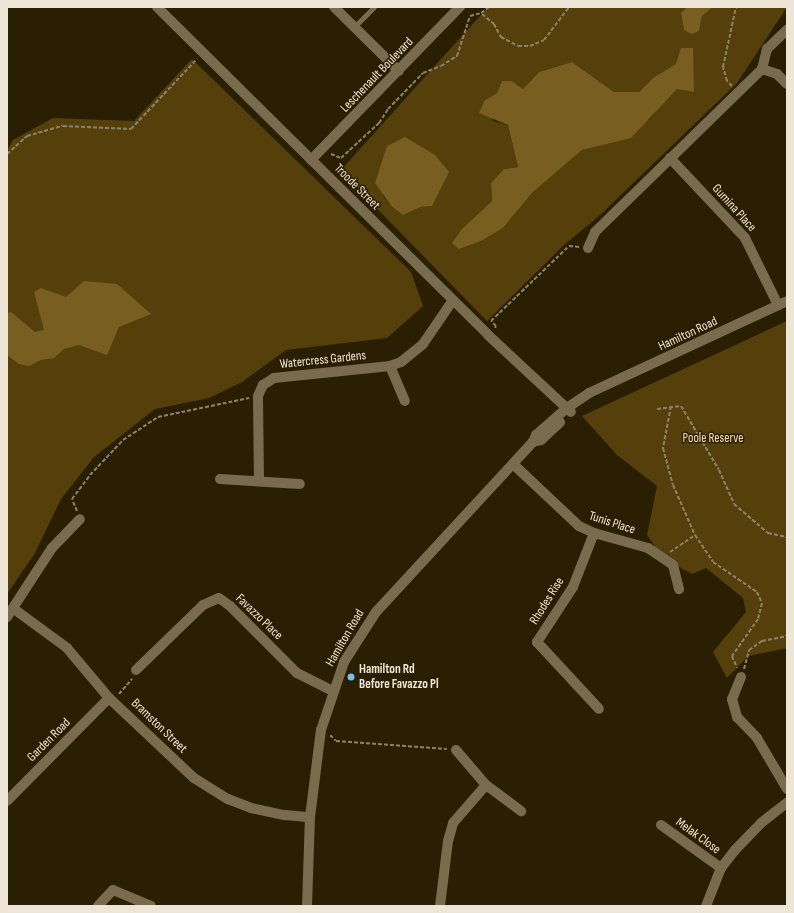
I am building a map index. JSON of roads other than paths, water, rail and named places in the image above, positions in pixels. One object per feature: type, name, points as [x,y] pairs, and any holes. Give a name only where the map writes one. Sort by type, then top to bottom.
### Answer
[{"type":"street","name":"Troode Street","points":[[157,7],[566,413]]},
{"type":"street","points":[[334,7],[399,71]]},
{"type":"street","name":"Leschenault Boulevard","points":[[311,160],[460,7]]},
{"type":"street","points":[[588,248],[595,232],[737,91],[762,69],[767,50],[787,30]]},
{"type":"street","points":[[762,69],[777,74],[787,84]]},
{"type":"street","name":"Gumina Place","points":[[670,158],[745,238],[782,303]]},
{"type":"street","name":"Watercress Gardens","points":[[259,480],[258,396],[263,385],[274,378],[390,366],[401,362],[422,344],[453,300]]},
{"type":"street","name":"Hamilton Road","points":[[308,906],[310,817],[321,730],[333,690],[351,650],[376,612],[533,442],[541,440],[566,413],[599,389],[782,303]]},
{"type":"street","points":[[390,366],[405,401]]},
{"type":"street","name":"Tunis Place","points":[[513,464],[568,517],[594,533],[648,548],[673,564],[679,589]]},
{"type":"street","points":[[220,479],[259,480],[300,484]]},
{"type":"street","points":[[10,613],[52,548],[80,519]]},
{"type":"street","name":"Rhodes Rise","points":[[594,533],[573,587],[537,642],[599,710]]},
{"type":"street","name":"Favazzo Place","points":[[136,670],[203,605],[219,598],[230,606],[297,673],[333,690]]},
{"type":"street","name":"Bramston Street","points":[[10,613],[67,648],[109,698],[123,709],[194,778],[213,790],[251,808],[285,815],[310,817]]},
{"type":"street","points":[[741,677],[732,699],[737,717],[757,738],[787,788]]},
{"type":"street","name":"Garden Road","points":[[7,802],[109,698]]},
{"type":"street","points":[[456,750],[486,785],[520,811]]},
{"type":"street","points":[[440,906],[452,827],[486,785]]},
{"type":"street","points":[[706,906],[721,868],[744,838],[787,803]]},
{"type":"street","name":"Melak Close","points":[[661,825],[721,868]]},
{"type":"street","points":[[98,906],[113,890],[151,906]]},
{"type":"lane","points":[[354,27],[374,7]]},
{"type":"place","name":"Hamilton Rd Before Favazzo Pl","points":[[351,677]]},
{"type":"park label","name":"Poole Reserve","points":[[713,438]]}]
